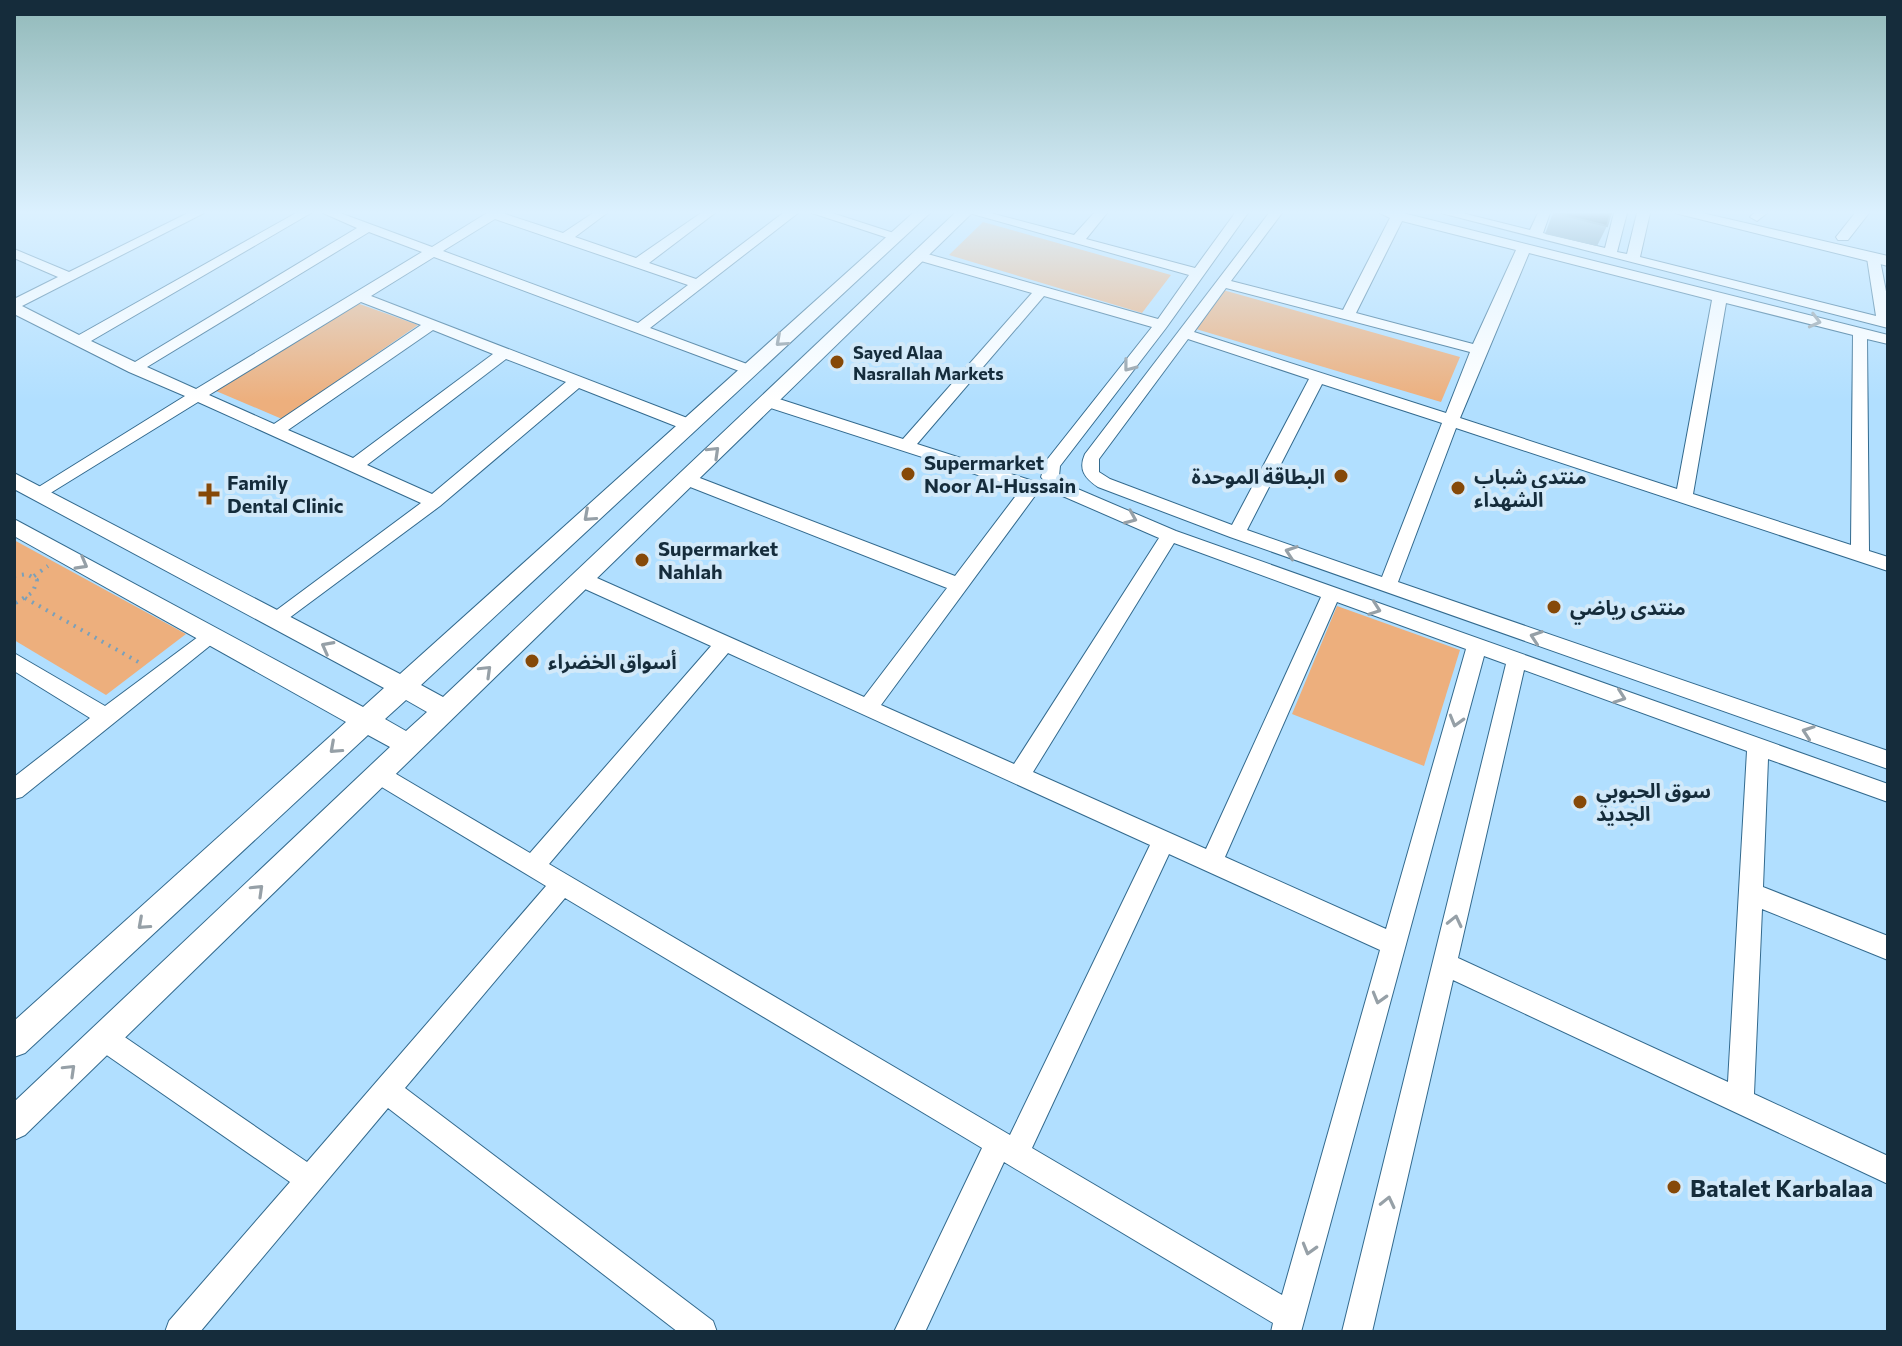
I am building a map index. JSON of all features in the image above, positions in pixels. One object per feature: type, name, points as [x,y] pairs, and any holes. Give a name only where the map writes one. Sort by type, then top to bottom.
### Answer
[{"type":"street","points":[[78,342],[194,276]]},
{"type":"street","points":[[134,369],[288,276]]},
{"type":"street","points":[[14,518],[34,508],[41,494],[392,276]]},
{"type":"street","points":[[498,276],[750,370]]},
{"type":"street","points":[[675,276],[698,284]]},
{"type":"street","points":[[639,329],[709,276]]},
{"type":"street","points":[[14,1042],[853,276]]},
{"type":"street","points":[[14,1124],[898,276]]},
{"type":"street","points":[[988,276],[1161,325]]},
{"type":"street","points":[[1060,488],[1050,477],[1052,465],[1161,325],[1195,276]]},
{"type":"street","points":[[1091,474],[1091,458],[1227,276]]},
{"type":"street","points":[[1348,314],[1365,276]]},
{"type":"street","points":[[1388,584],[1478,350],[1513,276]]},
{"type":"street","points":[[1648,276],[1720,297],[1772,302],[1886,324],[1884,276]]},
{"type":"street","points":[[1685,276],[1888,340]]},
{"type":"street","points":[[14,306],[69,277]]},
{"type":"street","points":[[1222,283],[1478,350]]},
{"type":"street","points":[[906,446],[1041,291]]},
{"type":"street","points":[[359,296],[689,425]]},
{"type":"street","points":[[1684,497],[1720,297]]},
{"type":"street","points":[[14,306],[134,369],[278,429],[434,502]]},
{"type":"street","points":[[278,429],[433,324]]},
{"type":"street","points":[[1860,333],[1860,555]]},
{"type":"street","points":[[1186,334],[1888,564]]},
{"type":"street","points":[[355,465],[504,353]]},
{"type":"street","points":[[1236,533],[1318,377]]},
{"type":"street","points":[[277,620],[434,502],[577,381]]},
{"type":"street","points":[[767,401],[1032,487],[1060,488],[1170,535],[1888,793]]},
{"type":"street","points":[[1060,488],[1091,474]]},
{"type":"street","points":[[1091,474],[1104,483],[1236,533],[1888,760]]},
{"type":"street","points":[[686,479],[959,585]]},
{"type":"street","points":[[14,480],[446,710]]},
{"type":"street","points":[[868,707],[1032,487]]},
{"type":"street","points":[[24,531],[72,511]]},
{"type":"street","points":[[24,531],[409,745]]},
{"type":"street","points":[[1019,775],[1170,535]]},
{"type":"street","points":[[581,579],[1394,944]]},
{"type":"street","points":[[1212,860],[1332,593]]},
{"type":"street","points":[[14,790],[210,635]]},
{"type":"street","points":[[533,866],[725,643]]},
{"type":"street","points":[[378,774],[1007,1148],[1288,1324],[1477,646]]},
{"type":"street","points":[[1357,1332],[1517,660]]},
{"type":"street","points":[[14,661],[106,717]]},
{"type":"street","points":[[1671,716],[1677,687]]},
{"type":"street","points":[[1740,1103],[1758,748]]},
{"type":"street","points":[[909,1332],[1007,1148],[1164,839]]},
{"type":"street","points":[[180,1332],[562,884]]},
{"type":"street","points":[[1750,893],[1888,948]]},
{"type":"street","points":[[1445,964],[1888,1170]]},
{"type":"street","points":[[104,1038],[310,1180]]},
{"type":"street","points":[[386,1090],[702,1332]]},
{"type":"path","points":[[14,576],[27,574],[37,580],[33,592],[14,604]]},
{"type":"path","points":[[25,598],[160,675]]},
{"type":"shaded area","points":[[1018,276],[1170,276],[1142,313]]},
{"type":"shaded area","points":[[1223,290],[1460,357],[1441,402],[1196,329]]},
{"type":"shaded area","points":[[354,302],[418,325],[282,419],[216,391]]},
{"type":"shaded area","points":[[14,540],[186,634],[106,695],[14,640]]},
{"type":"shaded area","points":[[1337,606],[1460,650],[1424,766],[1292,714]]},
{"type":"place","name":"Sayed Alaa Nasrallah Markets","points":[[837,362]]},
{"type":"place","name":"Supermarket Noor Al-Hussain","points":[[908,474]]},
{"type":"place","name":"البطاقة الموحدة","points":[[1341,476]]},
{"type":"place","name":"منتدى شباب الشهداء","points":[[1458,488]]},
{"type":"place","name":"Family Dental Clinic","points":[[209,494]]},
{"type":"place","name":"Supermarket Nahlah","points":[[642,560]]},
{"type":"place","name":"منتدى رياضي","points":[[1554,607]]},
{"type":"place","name":"أسواق الخضراء","points":[[532,661]]},
{"type":"place","name":"سوق الحبوبي الجديد","points":[[1580,802]]},
{"type":"place","name":"Batalet Karbalaa","points":[[1674,1187]]}]
